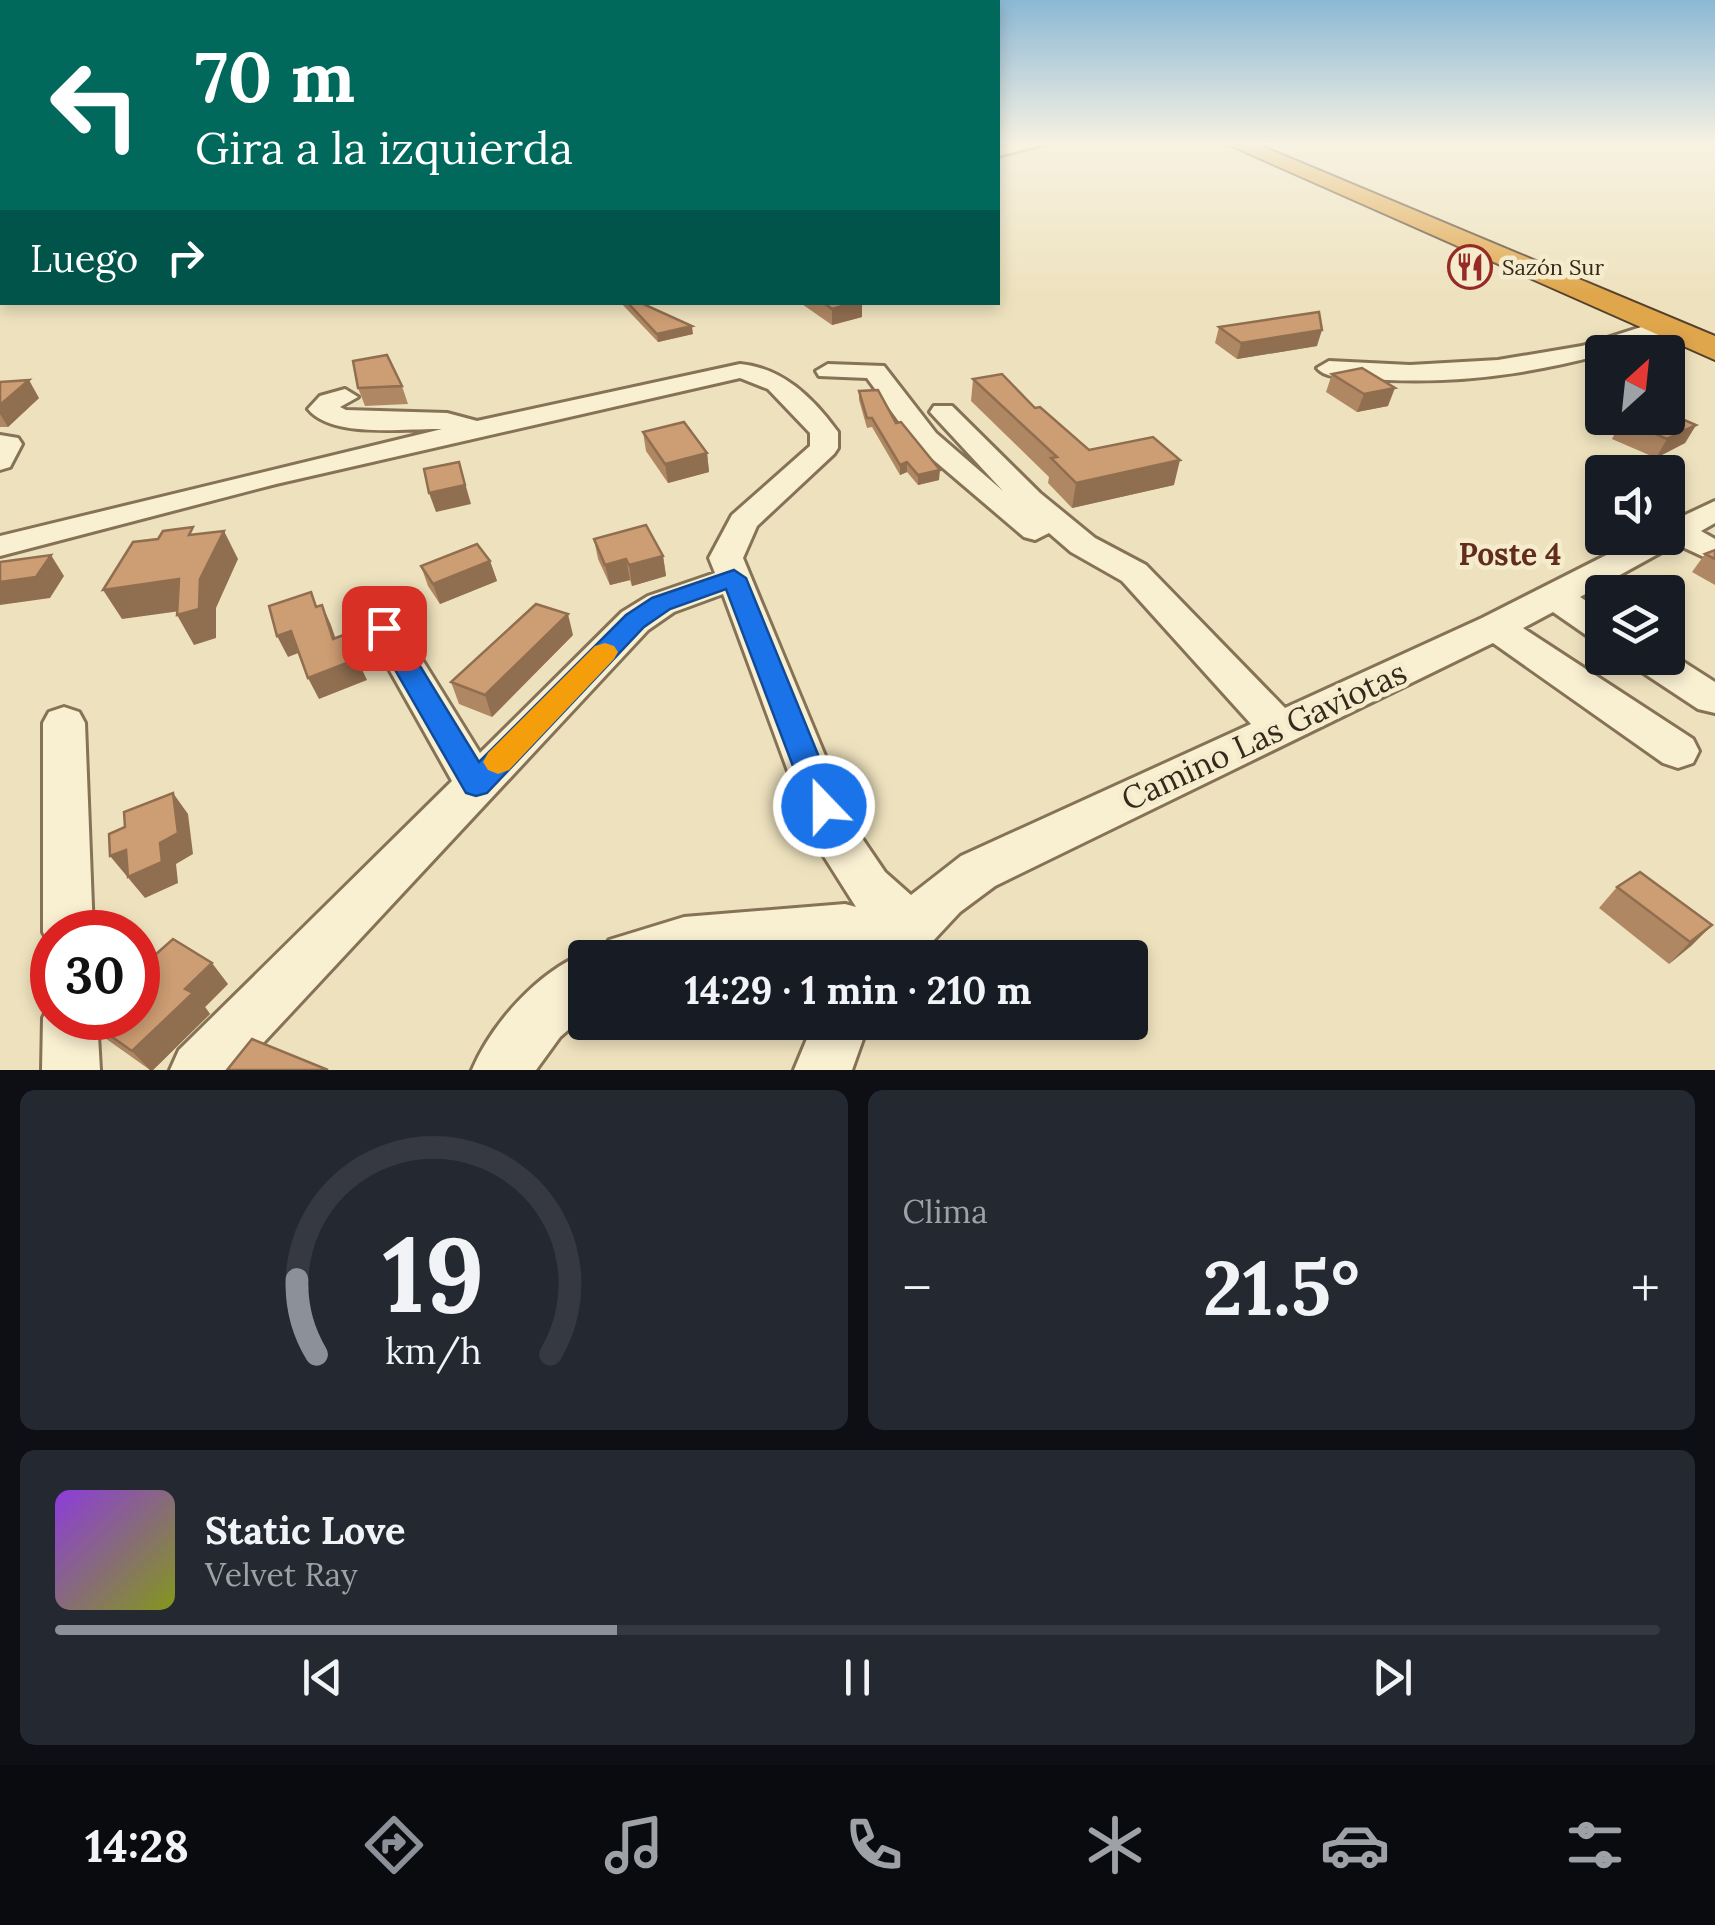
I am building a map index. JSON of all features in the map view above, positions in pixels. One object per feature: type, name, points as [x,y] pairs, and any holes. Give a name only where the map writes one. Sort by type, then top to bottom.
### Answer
[{"type":"highway","points":[[1349,193],[1715,349]]},
{"type":"street","points":[[1329,368],[1424,375],[1468,370],[1597,348],[1662,327]]},
{"type":"street","points":[[0,546],[86,522],[490,427],[740,371],[759,371],[776,380],[824,432],[824,448],[744,522],[726,558],[836,839],[868,887],[894,940]]},
{"type":"street","points":[[828,371],[875,371],[900,414],[989,495],[1045,538],[1068,549],[1108,559]]},
{"type":"street","points":[[345,397],[321,409],[344,418],[377,423],[444,418],[490,427]]},
{"type":"street","points":[[943,412],[1029,500],[1083,545],[1134,573],[1279,728]]},
{"type":"street","points":[[0,443],[8,444],[0,461]]},
{"type":"street","name":"Camino Las Gaviotas","points":[[1685,526],[1715,510]]},
{"type":"street","points":[[1685,541],[1715,552]]},
{"type":"street","name":"Camino Las Gaviotas","points":[[897,940],[978,871],[1495,627],[1633,555]]},
{"type":"street","points":[[199,1070],[635,621],[661,604],[734,578]]},
{"type":"street","points":[[1556,597],[1585,617]]},
{"type":"street","points":[[1495,627],[1678,751]]},
{"type":"street","points":[[384,628],[476,784]]},
{"type":"street","points":[[1676,675],[1712,698]]},
{"type":"street","points":[[64,723],[68,910]]},
{"type":"street","points":[[696,940],[845,928],[888,940]]},
{"type":"street","points":[[501,1070],[541,1018],[568,994]]},
{"type":"street","points":[[70,1040],[71,1070]]},
{"type":"street","points":[[824,1070],[835,1040]]},
{"type":"building","points":[[630,305],[646,305],[692,326],[657,334]]},
{"type":"building","points":[[1319,312],[1322,330],[1241,343],[1219,327]]},
{"type":"building","points":[[387,355],[402,386],[358,388],[353,361]]},
{"type":"building","points":[[1362,368],[1395,388],[1364,394],[1332,374]]},
{"type":"building","points":[[1002,374],[1035,408],[1040,407],[1089,450],[1153,437],[1180,460],[1076,483],[1051,458],[1057,457],[973,379]]},
{"type":"building","points":[[29,380],[0,405],[0,382]]},
{"type":"building","points":[[878,390],[896,423],[901,422],[940,470],[918,475],[907,462],[900,465],[872,418],[867,418],[859,391]]},
{"type":"building","points":[[684,422],[707,453],[665,464],[643,432]]},
{"type":"building","points":[[459,462],[465,485],[429,493],[424,469]]},
{"type":"building","points":[[646,525],[663,556],[629,565],[626,559],[605,565],[594,539]]},
{"type":"building","points":[[193,527],[189,535],[224,531],[200,579],[199,609],[177,615],[179,579],[103,590],[133,542],[158,539],[163,531]]},
{"type":"building","points":[[477,544],[490,561],[433,584],[421,566]]},
{"type":"building","points":[[51,555],[36,577],[0,582],[0,562]]},
{"type":"building","points":[[311,592],[316,607],[322,605],[333,639],[346,634],[357,659],[308,678],[291,631],[277,636],[269,606]]},
{"type":"building","points":[[536,604],[568,614],[485,695],[451,682]]},
{"type":"building","points":[[173,793],[178,833],[160,843],[162,862],[128,877],[126,850],[110,856],[109,834],[125,827],[124,812]]},
{"type":"building","points":[[1640,872],[1712,925],[1690,942],[1617,887]]},
{"type":"building","points":[[173,939],[212,963],[185,989],[193,993],[160,1024],[160,951]]},
{"type":"building","points":[[252,1039],[328,1070],[227,1070]]},
{"type":"building","points":[[116,1040],[144,1040],[132,1051]]},
{"type":"slow traffic","points":[[498,762],[605,652]]},
{"type":"place","name":"Sazón Sur","points":[[1470,267]]},
{"type":"district","name":"Poste 4","points":[[1510,555]]},
{"type":"route","points":[[384,628],[476,784],[635,621],[661,604],[734,578],[824,806]]}]
